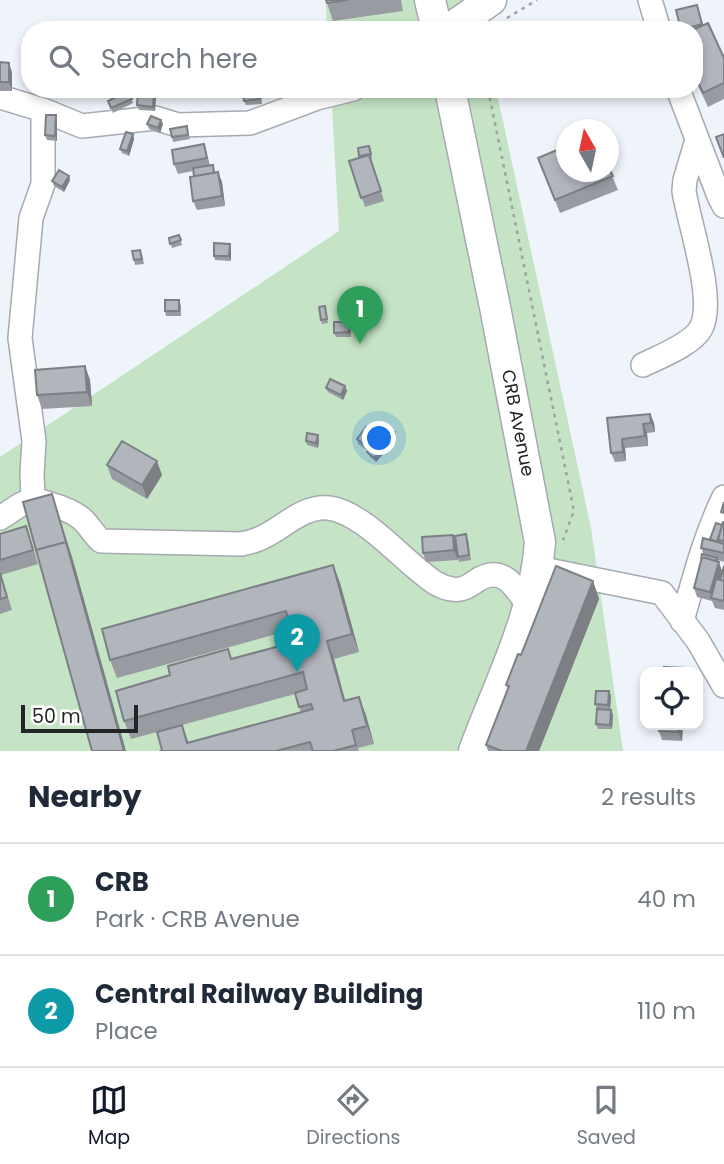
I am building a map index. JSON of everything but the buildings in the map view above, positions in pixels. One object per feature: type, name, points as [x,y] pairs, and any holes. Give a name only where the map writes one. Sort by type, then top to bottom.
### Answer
[{"type":"main road","points":[[430,0],[435,21]]},
{"type":"main road","points":[[471,21],[495,11]]},
{"type":"main road","name":"CRB Avenue","points":[[452,98],[540,542],[538,568],[529,607],[474,751]]},
{"type":"street","points":[[650,0],[656,21]]},
{"type":"street","points":[[0,97],[82,126],[155,118],[178,125],[250,123],[317,98]]},
{"type":"street","points":[[682,98],[724,206]]},
{"type":"street","points":[[33,499],[34,441],[20,338],[31,218],[43,184],[43,110]]},
{"type":"street","points":[[643,365],[691,340],[701,329],[705,314],[705,290],[684,191],[684,180],[698,140]]},
{"type":"street","points":[[682,621],[693,580],[724,497]]},
{"type":"street","points":[[0,518],[33,499],[64,509],[83,520],[101,541],[241,544],[258,540],[303,513],[326,508],[342,512],[366,526],[436,584],[455,590],[470,587],[478,579],[496,574],[509,579],[529,607]]},
{"type":"street","points":[[538,568],[662,593],[698,641],[724,685]]},
{"type":"path","points":[[495,11],[528,7],[537,0]]},
{"type":"green space","points":[[326,0],[473,0],[480,21],[327,21]]},
{"type":"green space","points":[[332,98],[498,98],[591,528],[623,751],[0,751],[0,457],[339,231]]},
{"type":"place","name":"CRB","points":[[360,344]]},
{"type":"place","name":"Central Railway Building","points":[[297,672]]}]
